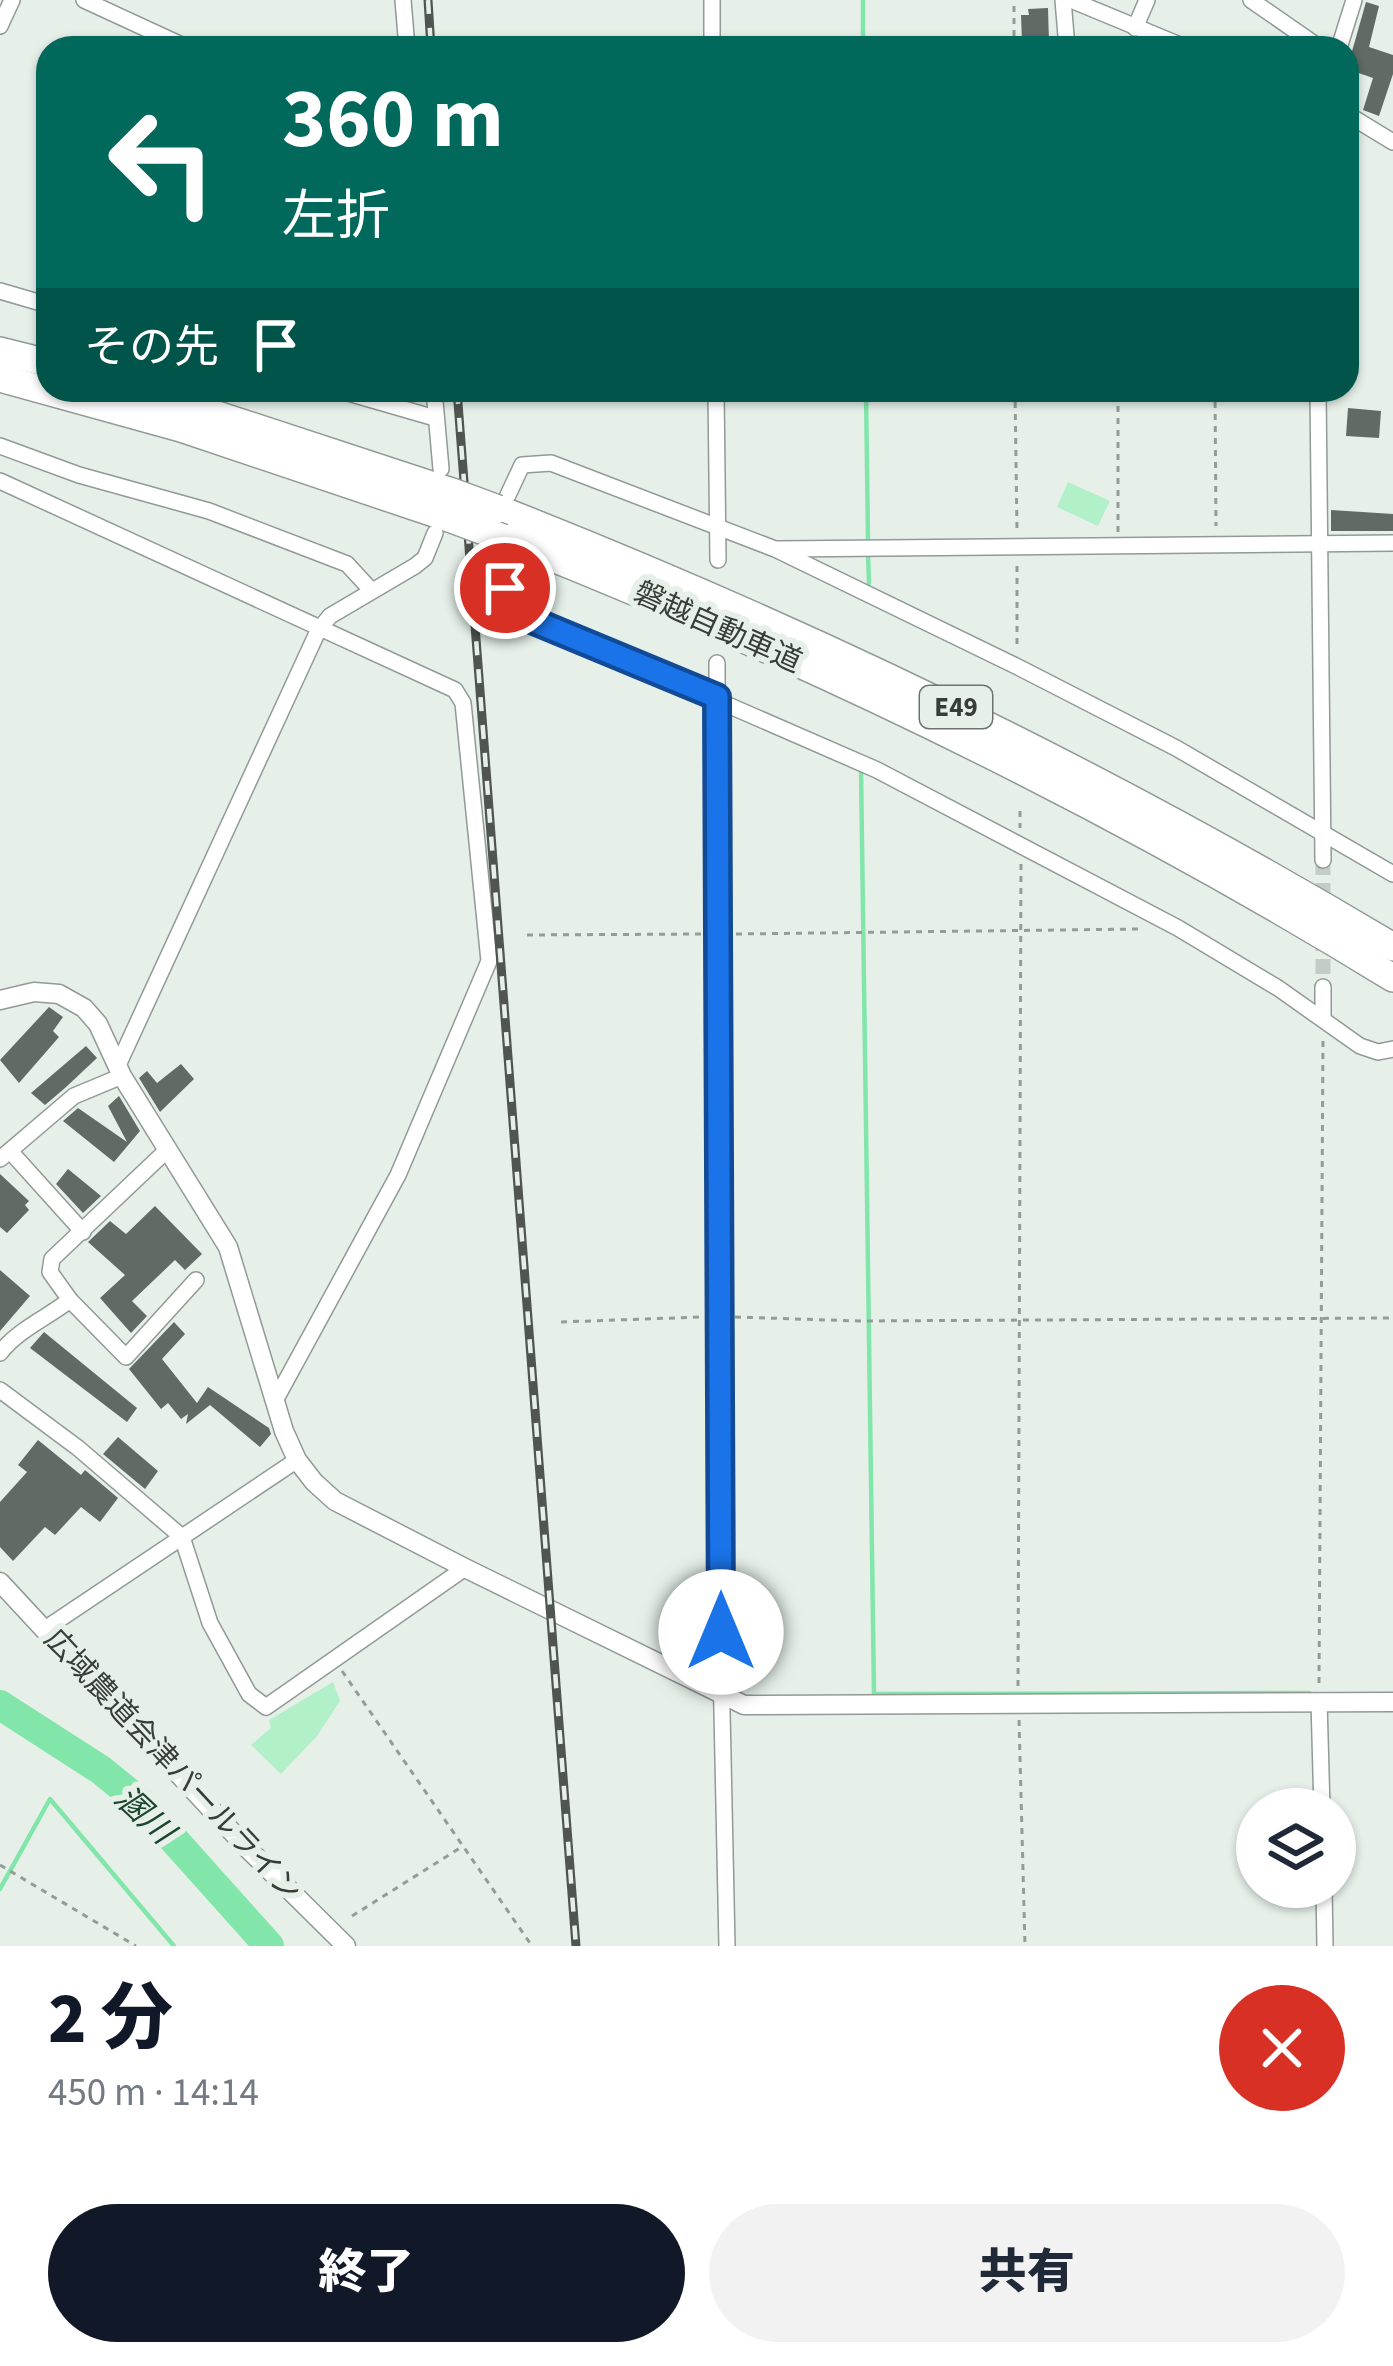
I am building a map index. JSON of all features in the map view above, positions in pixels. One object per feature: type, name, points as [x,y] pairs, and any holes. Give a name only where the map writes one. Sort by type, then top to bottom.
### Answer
[{"type":"highway","points":[[0,351],[36,360]]},
{"type":"highway","name":"磐越自動車道","points":[[0,378],[36,388]]},
{"type":"highway","name":"磐越自動車道","points":[[87,402],[444,503],[503,502],[963,711],[1197,832],[1393,947]]},
{"type":"highway","name":"磐越自動車道","points":[[173,402],[444,503],[504,549],[712,624],[954,734],[1187,856],[1393,978]]},
{"type":"street","points":[[0,26],[12,0]]},
{"type":"street","points":[[84,0],[162,36]]},
{"type":"street","points":[[403,0],[406,36]]},
{"type":"street","points":[[712,0],[712,36]]},
{"type":"street","points":[[1067,36],[1067,0],[1156,36]]},
{"type":"street","points":[[1135,28],[1147,0]]},
{"type":"street","points":[[1251,0],[1303,36]]},
{"type":"street","points":[[1343,36],[1354,0]]},
{"type":"street","points":[[1359,121],[1393,142]]},
{"type":"street","points":[[0,291],[36,302]]},
{"type":"street","points":[[380,402],[435,418]]},
{"type":"street","points":[[82,1232],[5,1155],[74,1096],[120,1070],[318,631],[330,616],[425,558],[444,503],[434,402]]},
{"type":"street","points":[[716,402],[718,560]]},
{"type":"street","points":[[1318,402],[1323,860]]},
{"type":"street","points":[[0,446],[79,475],[209,511],[347,564],[371,590]]},
{"type":"street","points":[[503,502],[522,466],[551,464],[775,549],[1018,667],[1323,831],[1393,874]]},
{"type":"street","points":[[0,481],[455,690],[463,703],[489,961],[398,1175],[276,1399]]},
{"type":"street","points":[[775,549],[1393,543]]},
{"type":"street","points":[[504,549],[505,588],[514,606],[529,619],[860,762],[1178,928],[1360,1046],[1378,1052],[1393,1049]]},
{"type":"street","points":[[717,663],[727,1946]]},
{"type":"street","points":[[1323,987],[1323,1019]]},
{"type":"street","points":[[0,1000],[34,992],[71,999],[98,1024],[166,1151],[228,1247],[297,1460],[335,1501],[465,1568],[725,1699],[770,1707],[1393,1702]]},
{"type":"street","points":[[166,1151],[52,1259],[50,1272],[70,1300],[126,1357],[196,1280]]},
{"type":"street","points":[[0,1353],[17,1331],[43,1321],[70,1300]]},
{"type":"street","points":[[0,1318],[17,1331]]},
{"type":"street","points":[[0,1390],[78,1448],[182,1537],[209,1623],[249,1694],[266,1707],[465,1568]]},
{"type":"street","points":[[45,1629],[297,1460]]},
{"type":"street","name":"広域農道会津パールライン","points":[[0,1582],[234,1834],[346,1946]]},
{"type":"street","points":[[1319,1701],[1321,1788]]},
{"type":"street","points":[[1324,1908],[1325,1946]]},
{"type":"path","points":[[1014,0],[1014,36]]},
{"type":"path","points":[[1118,402],[1118,545]]},
{"type":"path","points":[[1215,402],[1216,545]]},
{"type":"path","points":[[1018,1679],[1020,843]]},
{"type":"path","points":[[527,935],[1178,928]]},
{"type":"path","points":[[1319,1677],[1325,1318],[1323,1019]]},
{"type":"path","points":[[859,1321],[1393,1318]]},
{"type":"path","points":[[334,1659],[532,1946]]},
{"type":"path","points":[[1018,1705],[1024,1946]]},
{"type":"path","points":[[352,1916],[462,1847]]},
{"type":"path","points":[[0,1865],[133,1940],[136,1946]]},
{"type":"green space","points":[[1068,482],[1110,501],[1098,526],[1057,507]]},
{"type":"green space","points":[[333,1682],[340,1701],[317,1736],[281,1774],[251,1745],[271,1728],[269,1720]]},
{"type":"building","points":[[1366,2],[1379,6],[1369,47],[1393,55],[1393,74],[1379,116],[1363,110],[1373,78],[1359,73],[1356,36]]},
{"type":"building","points":[[1048,8],[1049,36],[1022,36],[1021,15],[1029,15],[1028,9]]},
{"type":"building","points":[[1348,408],[1381,411],[1379,438],[1346,436]]},
{"type":"building","points":[[1331,510],[1393,514],[1393,531],[1331,531]]},
{"type":"building","points":[[49,1007],[63,1017],[53,1031],[59,1037],[19,1083],[0,1060]]},
{"type":"building","points":[[86,1046],[97,1058],[65,1088],[45,1105],[31,1093]]},
{"type":"building","points":[[181,1064],[194,1079],[160,1112],[139,1078],[147,1071],[157,1083]]},
{"type":"building","points":[[119,1096],[140,1131],[114,1162],[63,1121],[78,1108],[127,1142],[108,1106]]},
{"type":"building","points":[[68,1169],[101,1196],[83,1213],[56,1184]]},
{"type":"building","points":[[0,1174],[29,1201],[25,1205],[29,1210],[7,1233],[0,1227]]},
{"type":"building","points":[[155,1206],[202,1254],[185,1270],[175,1260],[132,1301],[147,1316],[131,1333],[100,1298],[125,1275],[88,1242],[110,1221],[126,1234]]},
{"type":"building","points":[[0,1270],[30,1296],[0,1331]]},
{"type":"building","points":[[174,1322],[185,1334],[162,1359],[197,1403],[208,1387],[269,1428],[271,1434],[260,1447],[210,1405],[186,1424],[188,1414],[181,1419],[168,1403],[161,1409],[129,1369]]},
{"type":"building","points":[[44,1332],[137,1408],[127,1422],[30,1348]]},
{"type":"building","points":[[118,1437],[158,1471],[145,1489],[103,1454]]},
{"type":"building","points":[[38,1440],[118,1498],[100,1522],[81,1507],[55,1535],[45,1527],[13,1561],[0,1547],[0,1502],[27,1472],[18,1465]]},
{"type":"waterway","points":[[863,0],[863,36]]},
{"type":"waterway","points":[[866,402],[868,542]]},
{"type":"waterway","points":[[868,553],[869,583]]},
{"type":"waterway","points":[[861,770],[874,1694],[1309,1693]]},
{"type":"waterway","name":"溷川","points":[[0,1705],[101,1770],[140,1802],[269,1946]]},
{"type":"waterway","points":[[0,1889],[50,1799],[174,1946]]},
{"type":"waterway","points":[[252,1946],[259,1938]]},
{"type":"tunnel","points":[[1323,860],[1323,906]]},
{"type":"tunnel","points":[[1323,936],[1323,987]]},
{"type":"railway","points":[[428,0],[430,36]]},
{"type":"railway","points":[[458,402],[576,1946]]},
{"type":"route","points":[[505,588],[514,606],[529,619],[717,697],[721,1632]]}]
